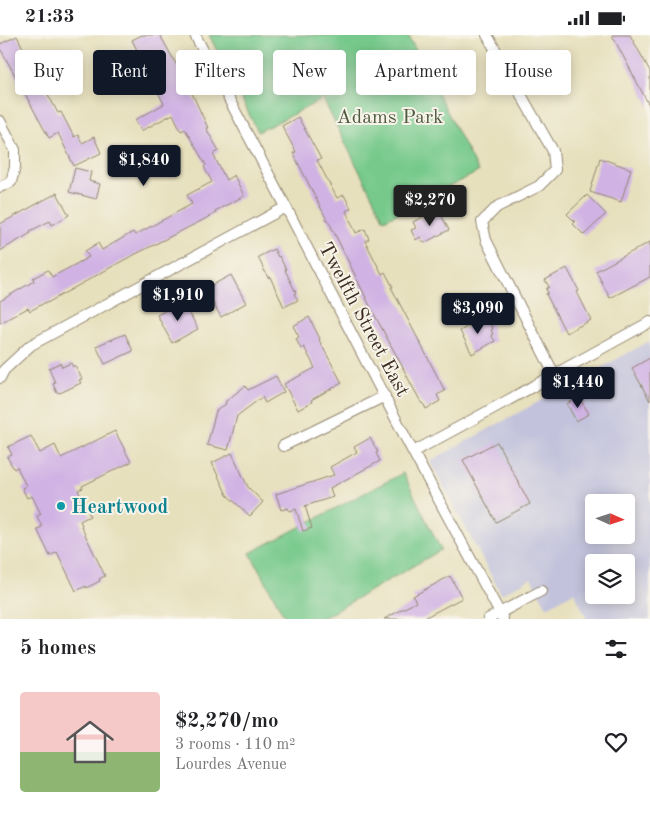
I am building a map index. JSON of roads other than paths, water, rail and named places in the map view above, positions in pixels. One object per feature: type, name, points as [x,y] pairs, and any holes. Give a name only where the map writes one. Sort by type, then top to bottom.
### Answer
[{"type":"street","name":"Twelfth Street East","points":[[195,35],[502,616]]},
{"type":"street","points":[[487,35],[553,151],[555,170],[539,186],[497,207],[482,222],[486,240],[554,374]]},
{"type":"street","points":[[0,121],[15,150],[15,167],[11,182],[0,187]]},
{"type":"street","points":[[0,378],[4,370],[31,345],[286,207]]},
{"type":"street","points":[[414,451],[650,322]]},
{"type":"street","points":[[283,446],[386,396]]},
{"type":"street","points":[[488,619],[502,616],[541,591]]},
{"type":"place","name":"Heartwood","points":[[61,506]]},
{"type":"park label","name":"Adams Park","points":[[390,116]]}]
